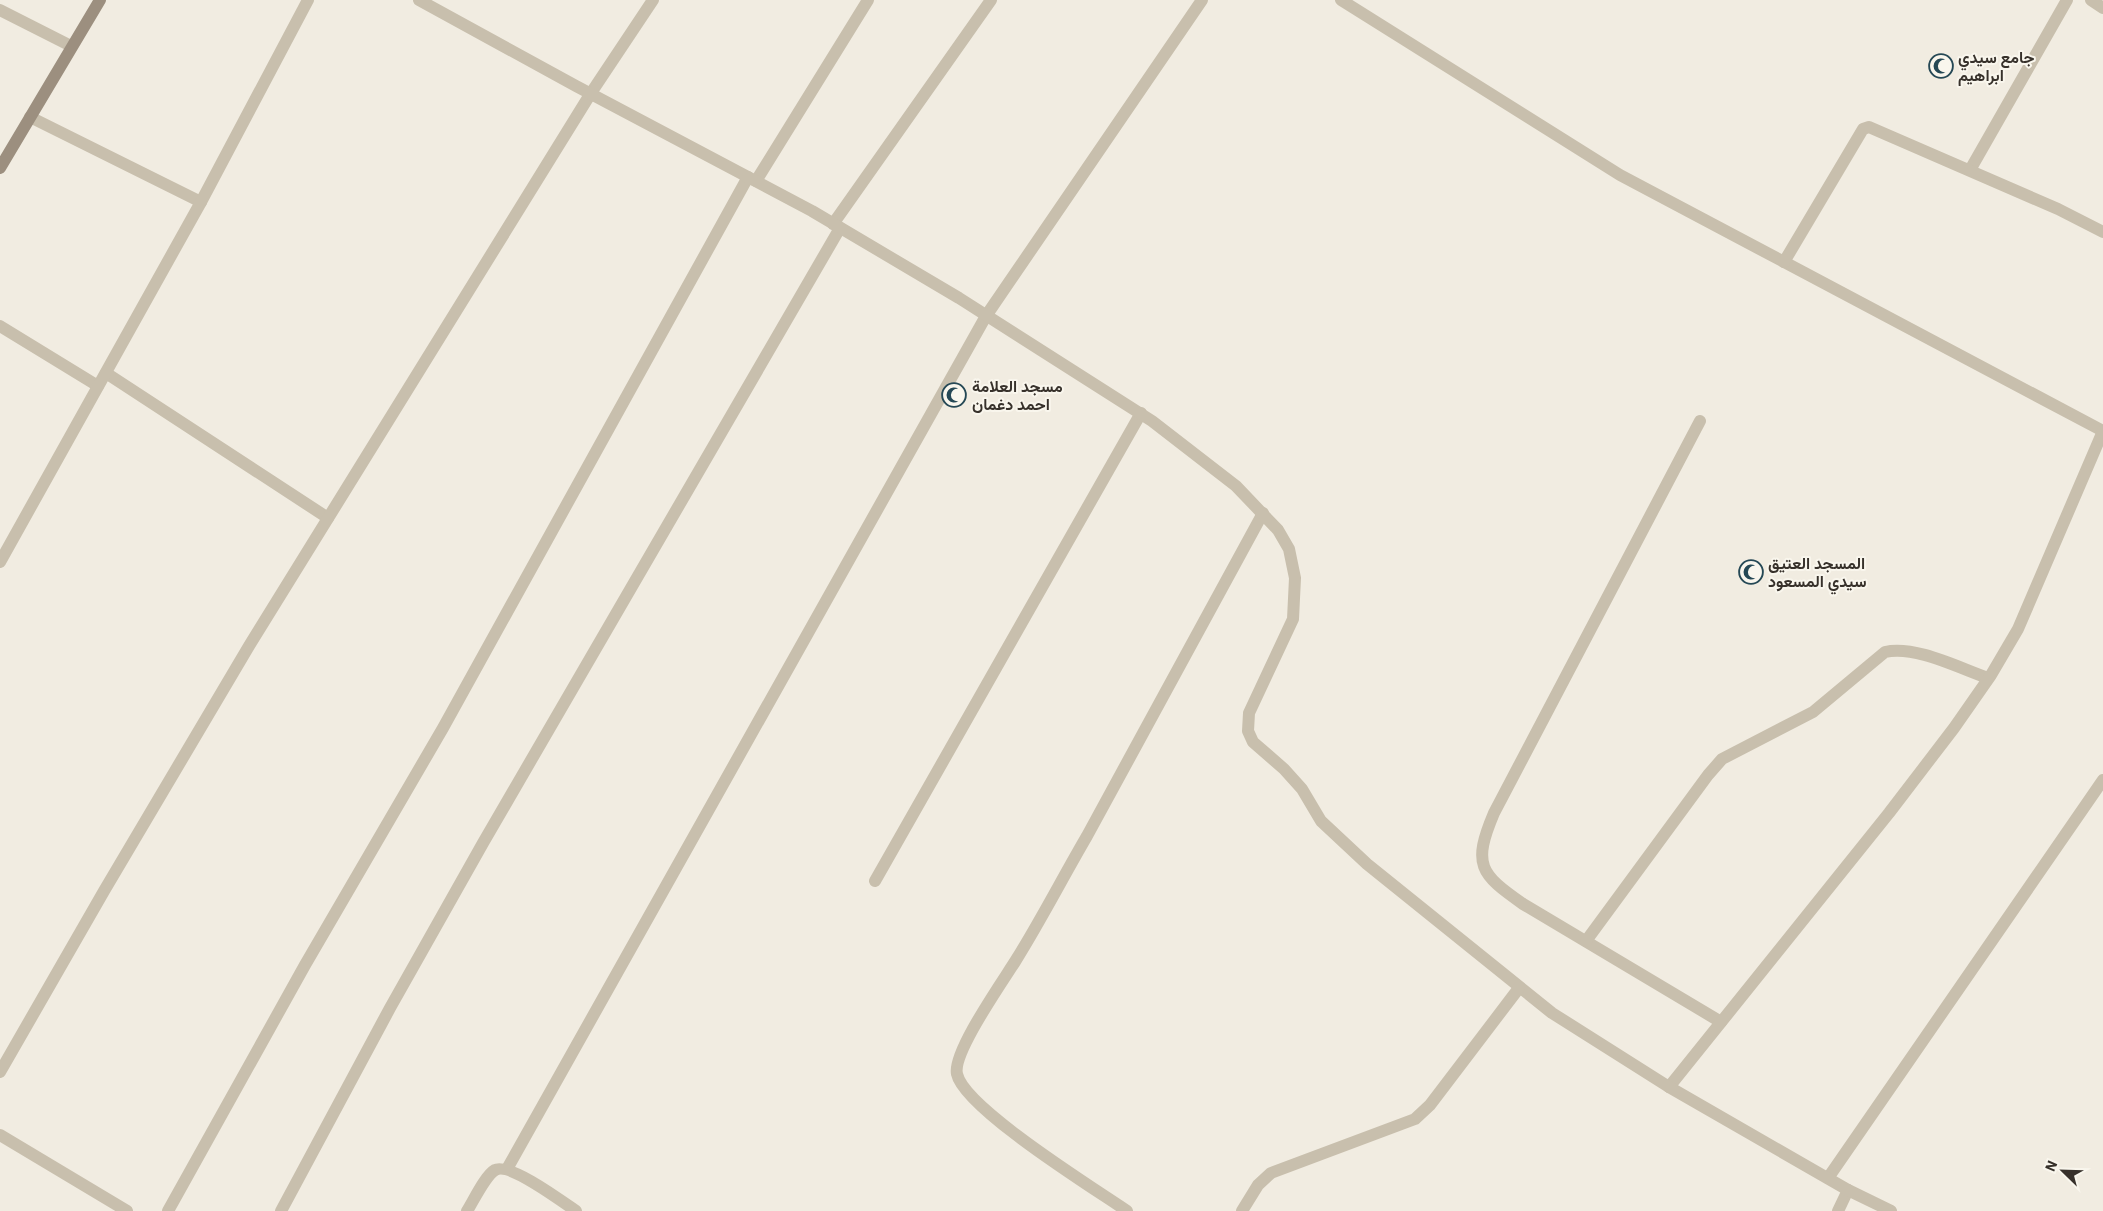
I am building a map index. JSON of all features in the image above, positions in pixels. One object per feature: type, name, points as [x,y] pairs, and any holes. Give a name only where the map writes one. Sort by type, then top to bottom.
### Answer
[{"type":"main road","points":[[0,168],[100,0]]},
{"type":"street","points":[[0,562],[201,202],[308,0]]},
{"type":"street","points":[[419,0],[837,226],[986,316],[1140,413],[1236,486],[1278,530],[1289,549],[1295,578],[1295,607],[1288,630],[1262,680],[1249,712],[1247,725],[1250,738],[1284,769],[1302,789],[1321,821],[1367,864],[1552,1013],[1668,1087],[1848,1190],[1891,1211]]},
{"type":"street","points":[[0,1072],[104,890],[249,646],[591,93],[652,0]]},
{"type":"street","points":[[168,1211],[305,965],[448,720],[752,179],[868,0]]},
{"type":"street","points":[[281,1211],[390,1008],[483,843],[837,226],[991,0]]},
{"type":"street","points":[[507,1169],[986,316],[1202,0]]},
{"type":"street","points":[[1341,0],[1620,175],[2103,431],[2018,629],[1988,678],[1954,728],[1889,813],[1668,1087]]},
{"type":"street","points":[[1970,170],[2067,0]]},
{"type":"street","points":[[2091,0],[2103,8]]},
{"type":"street","points":[[0,10],[71,46]]},
{"type":"street","points":[[30,117],[201,202]]},
{"type":"street","points":[[1784,262],[1863,129],[1869,127],[2058,209],[2103,232]]},
{"type":"street","points":[[0,326],[98,386]]},
{"type":"street","points":[[106,373],[328,518]]},
{"type":"street","points":[[875,881],[1140,413]]},
{"type":"street","points":[[1700,421],[1494,813],[1484,837],[1483,866],[1487,876],[1492,881],[1524,904],[1721,1022]]},
{"type":"street","points":[[1127,1211],[1049,1160],[978,1102],[963,1087],[957,1074],[957,1066],[961,1053],[971,1034],[1031,935],[1263,513]]},
{"type":"street","points":[[1586,941],[1708,774],[1722,759],[1812,712],[1885,652],[1896,649],[1921,654],[1988,678]]},
{"type":"street","points":[[1828,1178],[2103,780]]},
{"type":"street","points":[[1242,1211],[1258,1185],[1271,1173],[1415,1119],[1420,1115],[1430,1105],[1519,988]]},
{"type":"street","points":[[0,1135],[127,1211]]},
{"type":"street","points":[[467,1211],[492,1172],[500,1168],[507,1169],[576,1211]]},
{"type":"street","points":[[1838,1211],[1848,1190]]},
{"type":"place","name":"جامع سيدي ابراهيم","points":[[1941,66]]},
{"type":"place","name":"مسجد العلامة احمد دغمان","points":[[954,395]]},
{"type":"place","name":"المسجد العتيق سيدي المسعود","points":[[1751,572]]}]
